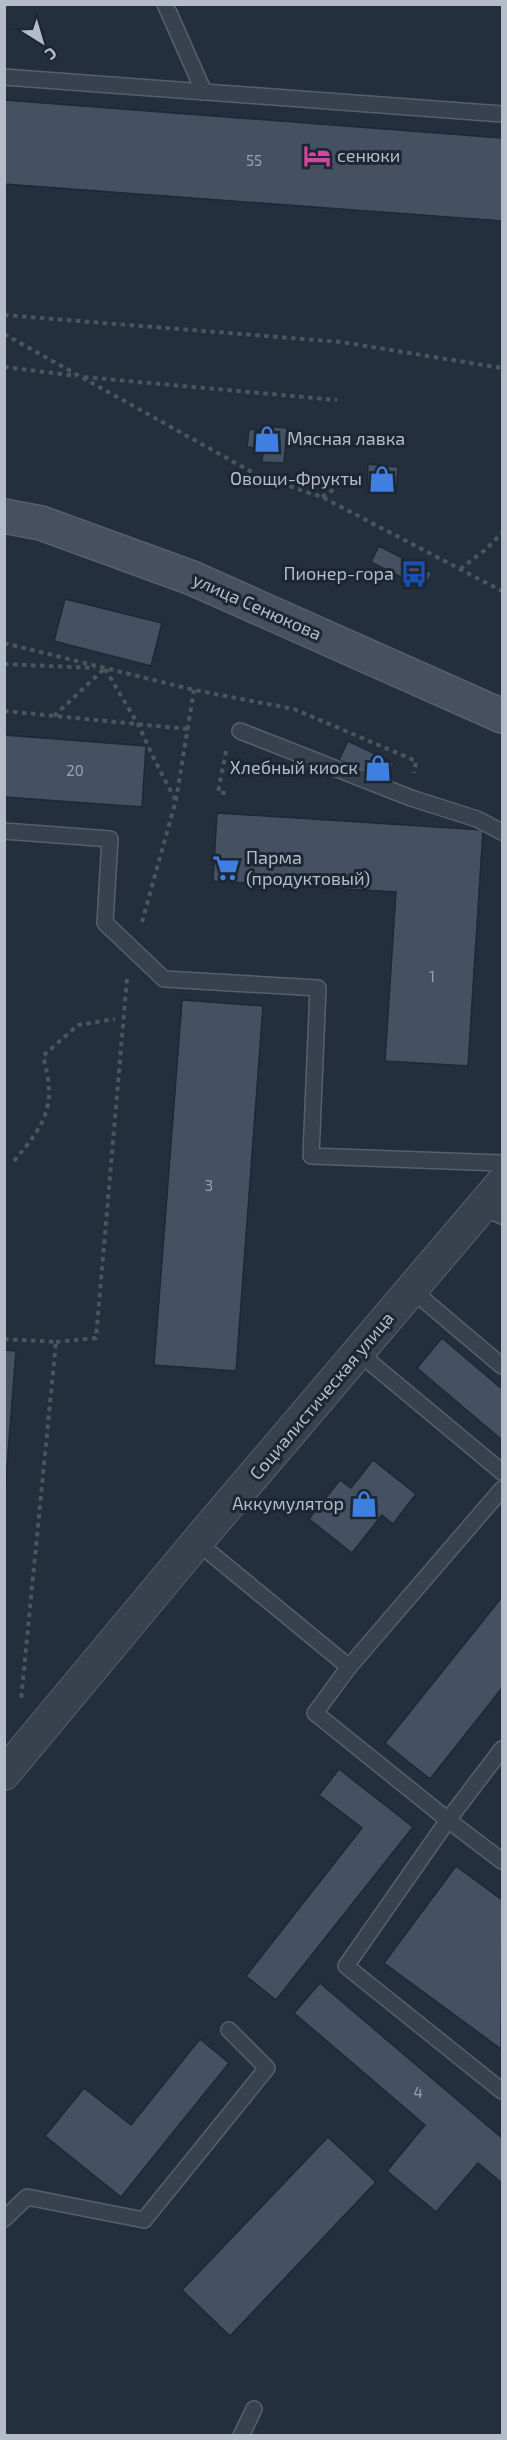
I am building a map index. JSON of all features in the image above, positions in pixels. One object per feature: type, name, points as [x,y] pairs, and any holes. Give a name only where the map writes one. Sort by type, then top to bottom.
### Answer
[{"type":"main road","name":"улица Сенюкова","points":[[4,516],[41,523],[192,578],[502,716]]},
{"type":"street","name":"Социалистическая улица","points":[[10,1761],[412,1290],[493,1211],[502,1183]]},
{"type":"lane","points":[[165,4],[204,92]]},
{"type":"lane","points":[[4,77],[502,114]]},
{"type":"lane","points":[[240,731],[411,798],[477,819],[502,832]]},
{"type":"lane","points":[[4,831],[110,839],[105,923],[164,979],[318,988],[311,1156],[502,1162]]},
{"type":"lane","points":[[412,1290],[502,1366]]},
{"type":"lane","points":[[359,1353],[502,1472]]},
{"type":"lane","points":[[502,1489],[349,1667],[315,1713],[502,1861]]},
{"type":"lane","points":[[197,1542],[349,1667]]},
{"type":"lane","points":[[502,1749],[448,1820],[346,1966],[502,2091]]},
{"type":"lane","points":[[4,2219],[27,2197],[144,2220],[267,2068],[229,2030]]},
{"type":"lane","points":[[241,2436],[254,2409]]},
{"type":"path","points":[[4,315],[341,342],[502,368]]},
{"type":"path","points":[[4,334],[259,476],[322,497],[502,591]]},
{"type":"path","points":[[4,367],[337,400]]},
{"type":"path","points":[[322,497],[354,476]]},
{"type":"path","points":[[460,569],[485,550],[502,533]]},
{"type":"path","points":[[4,643],[195,690],[294,709],[416,761],[411,798]]},
{"type":"path","points":[[4,664],[105,668]]},
{"type":"path","points":[[54,716],[105,668]]},
{"type":"path","points":[[105,668],[138,724],[176,800]]},
{"type":"path","points":[[4,1339],[56,1342],[96,1338],[127,979],[176,800],[195,690]]},
{"type":"path","points":[[4,711],[188,729]]},
{"type":"path","points":[[14,1161],[32,1140],[47,1114],[50,1082],[43,1056],[78,1025],[115,1019]]},
{"type":"path","points":[[20,1710],[56,1342]]},
{"type":"building","points":[[4,100],[502,138],[502,221],[4,184]]},
{"type":"building","name":"Мясная лавка","points":[[265,426],[287,428],[284,463],[262,462],[263,449],[247,447],[249,429],[264,431]]},
{"type":"building","name":"Овощи-Фрукты","points":[[368,464],[398,467],[396,493],[367,491]]},
{"type":"building","points":[[379,546],[432,573],[424,589],[371,562]]},
{"type":"building","points":[[65,599],[162,623],[151,666],[54,641]]},
{"type":"building","points":[[4,735],[146,746],[142,807],[4,797]]},
{"type":"building","points":[[348,741],[394,763],[385,782],[339,760]]},
{"type":"building","points":[[217,813],[483,830],[468,1066],[385,1061],[396,892],[213,881]]},
{"type":"building","points":[[182,1000],[263,1006],[236,1371],[154,1365]]},
{"type":"building","points":[[442,1338],[502,1389],[502,1440],[417,1368]]},
{"type":"building","points":[[4,1350],[16,1351],[4,1505]]},
{"type":"building","name":"Аккумулятор","points":[[373,1460],[416,1494],[393,1524],[382,1515],[352,1553],[309,1519],[340,1480],[351,1488]]},
{"type":"building","points":[[502,1597],[502,1688],[430,1779],[385,1743]]},
{"type":"building","points":[[339,1769],[413,1827],[276,2000],[246,1976],[362,1828],[319,1795]]},
{"type":"building","points":[[456,1866],[502,1900],[501,2049],[384,1963]]},
{"type":"building","points":[[320,1983],[502,2138],[502,2183],[478,2163],[436,2212],[387,2171],[425,2125],[294,2013]]},
{"type":"building","points":[[200,2039],[229,2063],[121,2197],[45,2136],[84,2088],[131,2125]]},
{"type":"building","points":[[328,2137],[376,2182],[230,2336],[182,2290]]},
{"type":"place","name":"сенюки","points":[[317,156]]},
{"type":"place","name":"Мясная лавка","points":[[267,439]]},
{"type":"place","name":"Овощи-Фрукты","points":[[382,479]]},
{"type":"place","name":"Пионер-гора","points":[[414,574]]},
{"type":"place","name":"Хлебный киоск","points":[[378,768]]},
{"type":"place","name":"Парма (продуктовый)","points":[[226,868]]},
{"type":"place","name":"Аккумулятор","points":[[364,1504]]}]
